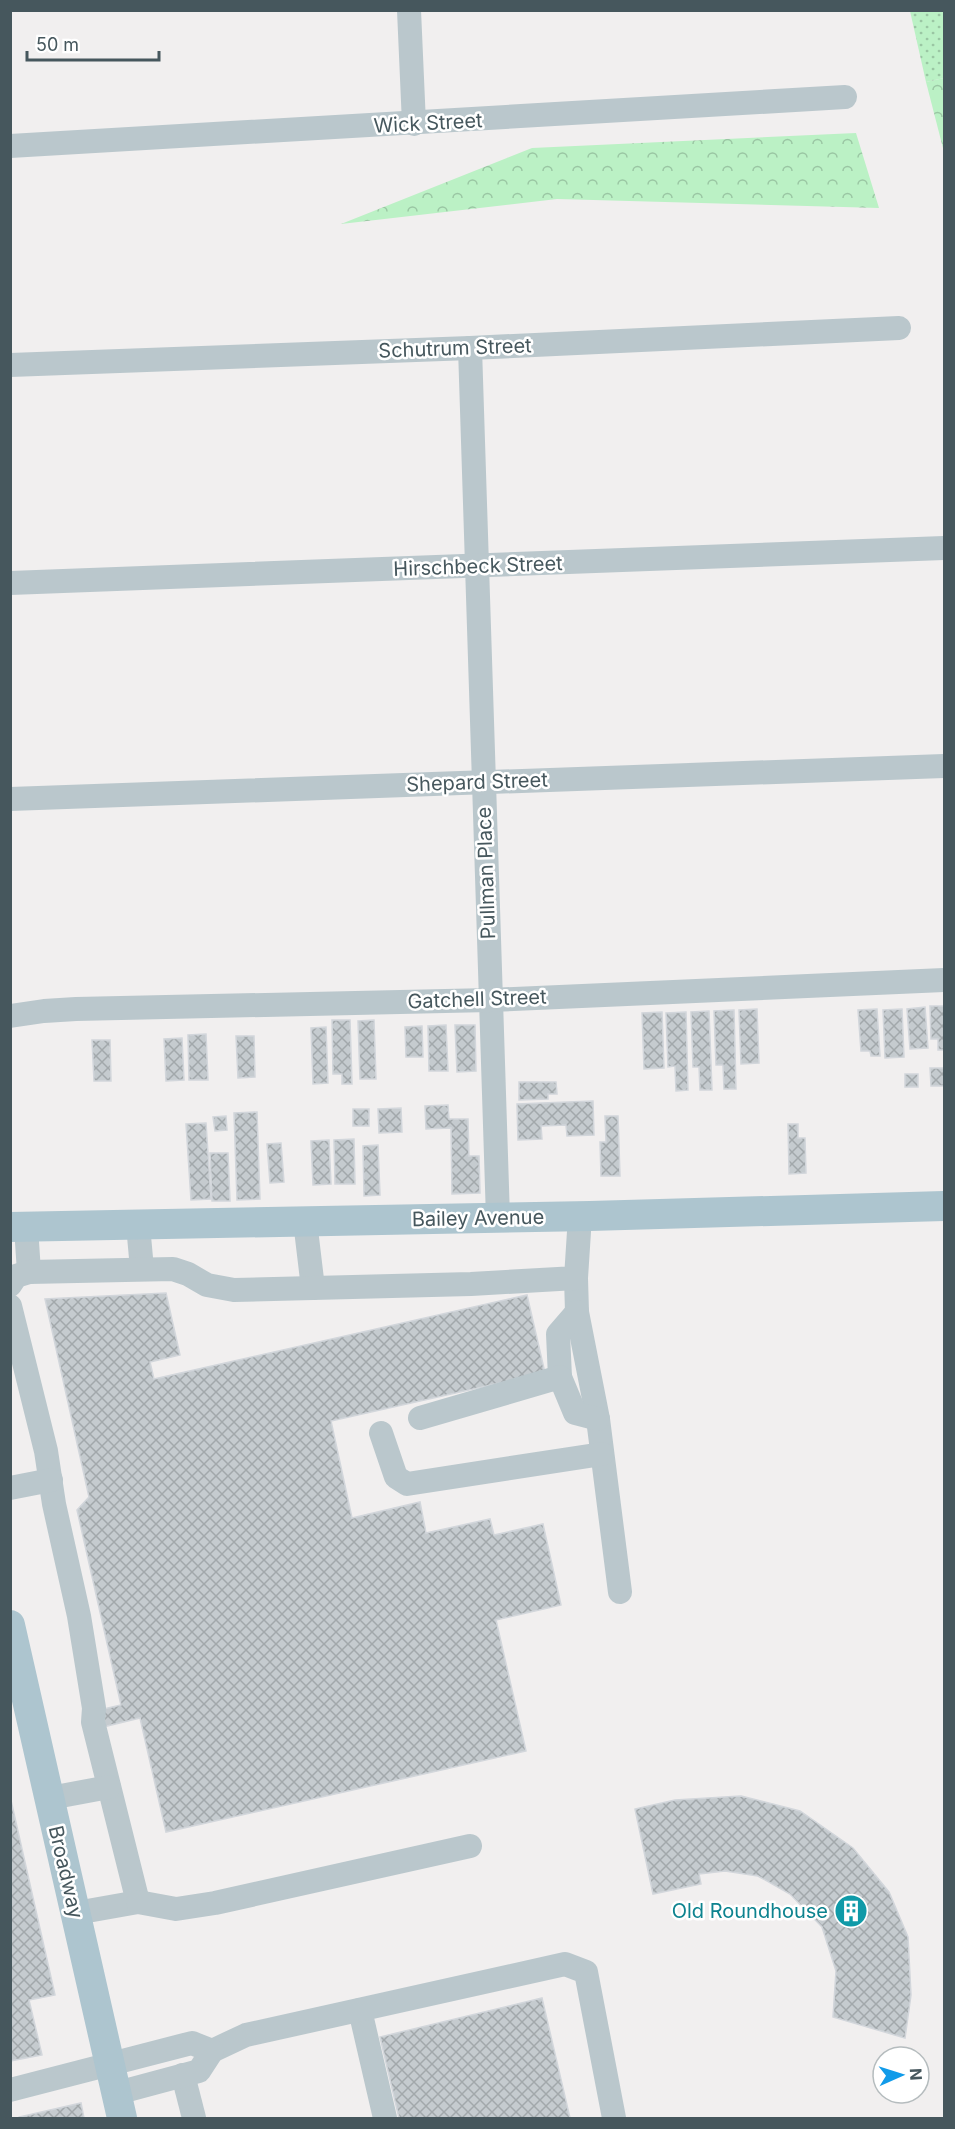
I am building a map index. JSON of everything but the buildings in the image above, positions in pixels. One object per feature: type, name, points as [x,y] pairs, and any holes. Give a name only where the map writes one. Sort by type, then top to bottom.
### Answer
[{"type":"main road","name":"Bailey Avenue","points":[[18,1227],[498,1218],[945,1206]]},
{"type":"main road","name":"Broadway","points":[[10,1625],[119,2106]]},
{"type":"street","points":[[409,10],[414,124]]},
{"type":"street","name":"Wick Street","points":[[10,146],[845,97]]},
{"type":"street","name":"Schutrum Street","points":[[10,365],[470,348],[899,328]]},
{"type":"street","name":"Pullman Place","points":[[470,348],[498,1218]]},
{"type":"street","name":"Hirschbeck Street","points":[[10,583],[945,548]]},
{"type":"street","name":"Shepard Street","points":[[10,800],[945,766]]},
{"type":"street","name":"Gatchell Street","points":[[10,1016],[76,1009],[490,1000],[945,980]]},
{"type":"street","points":[[580,1216],[576,1278],[577,1312],[598,1419],[620,1592]]},
{"type":"street","points":[[305,1221],[313,1288]]},
{"type":"street","points":[[138,1225],[142,1269]]},
{"type":"street","points":[[18,1227],[20,1278],[142,1269],[173,1269],[188,1274],[207,1285],[225,1289],[471,1284],[576,1278]]},
{"type":"street","points":[[10,1306],[40,1424],[54,1504],[79,1616],[94,1708],[93,1722],[138,1902]]},
{"type":"street","points":[[577,1312],[558,1334],[560,1377],[575,1413],[598,1419]]},
{"type":"street","points":[[420,1418],[560,1377]]},
{"type":"street","points":[[381,1433],[396,1477],[408,1484],[602,1454]]},
{"type":"street","points":[[10,1488],[51,1480]]},
{"type":"street","points":[[50,1798],[109,1787]]},
{"type":"street","points":[[76,1913],[138,1902],[176,1909],[215,1904],[470,1846]]},
{"type":"street","points":[[119,2106],[183,2075],[199,2071],[212,2051],[246,2035],[565,1964],[586,1972],[614,2118]]},
{"type":"street","points":[[360,2010],[385,2118]]},
{"type":"street","points":[[10,2090],[192,2043],[212,2051]]},
{"type":"street","points":[[183,2075],[194,2118]]},
{"type":"green space","points":[[910,11],[944,11],[944,78],[926,82]]},
{"type":"green space","points":[[944,78],[944,152],[926,82]]},
{"type":"green space","points":[[856,133],[879,208],[557,199],[341,224],[532,148]]},
{"type":"place","name":"Old Roundhouse","points":[[851,1911]]}]
